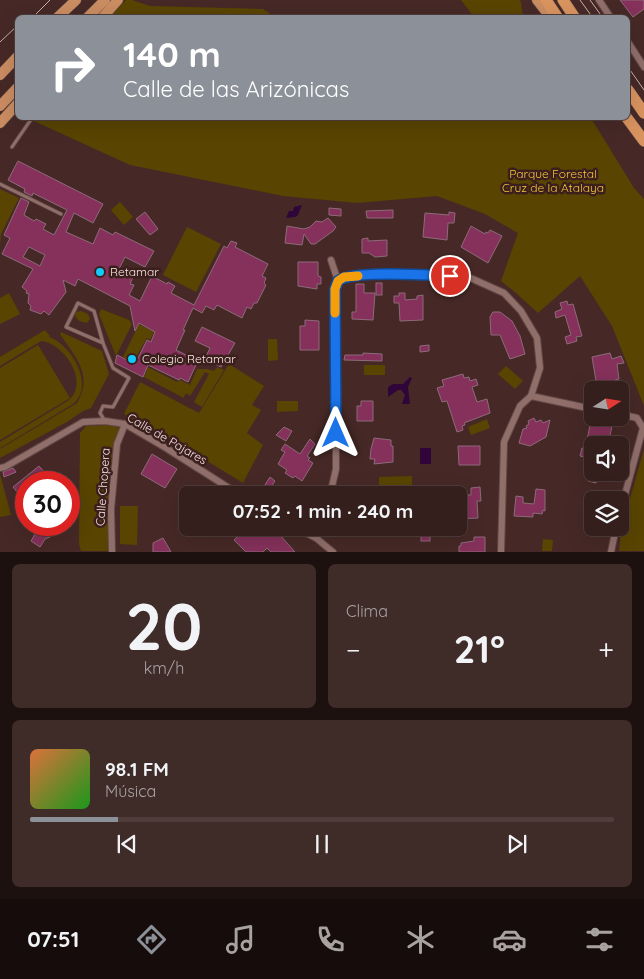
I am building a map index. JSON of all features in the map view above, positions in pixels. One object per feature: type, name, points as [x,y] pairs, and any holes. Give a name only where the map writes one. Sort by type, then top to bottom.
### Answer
[{"type":"highway","points":[[60,15],[76,0]]},
{"type":"highway","points":[[90,15],[105,0]]},
{"type":"highway","points":[[105,15],[118,0]]},
{"type":"highway","points":[[563,0],[573,15]]},
{"type":"highway","points":[[569,0],[578,15]]},
{"type":"highway","points":[[543,6],[554,15]]},
{"type":"highway","points":[[0,75],[15,59]]},
{"type":"highway","points":[[0,106],[15,90]]},
{"type":"highway","points":[[630,93],[644,113]]},
{"type":"highway","points":[[0,123],[15,106]]},
{"type":"highway","points":[[628,120],[644,141]]},
{"type":"street","points":[[599,0],[609,15]]},
{"type":"street","points":[[630,45],[643,63]]},
{"type":"street","points":[[331,260],[338,281]]},
{"type":"street","points":[[332,486],[336,470],[335,289],[338,281],[344,277],[403,274],[466,276],[504,293],[522,311],[537,338],[540,368],[531,396],[520,406],[504,442],[501,552]]},
{"type":"street","points":[[531,396],[584,407]]},
{"type":"street","points":[[626,491],[643,428],[637,418],[629,416]]},
{"type":"street","name":"Calle de Pajares","points":[[0,468],[5,467],[83,422],[105,421],[125,424],[226,486]]},
{"type":"street","name":"Calle Chopera","points":[[112,552],[111,509],[117,444],[125,424]]},
{"type":"street","points":[[313,536],[333,552]]},
{"type":"street","points":[[611,552],[614,536]]},
{"type":"lane","points":[[12,147],[31,120]]},
{"type":"lane","points":[[0,184],[61,214]]},
{"type":"lane","points":[[103,343],[66,326],[78,303],[94,311],[112,368],[128,378],[113,407],[103,406],[100,413],[105,421]]},
{"type":"green space","points":[[126,0],[132,0],[150,6],[263,9],[272,15],[112,15]]},
{"type":"green space","points":[[461,0],[519,0],[523,15],[472,15]]},
{"type":"green space","name":"Parque Forestal Cruz de la Atalaya","points":[[592,120],[634,188],[644,199],[644,406],[612,326],[580,276],[538,313],[501,281],[518,233],[485,214],[437,196],[357,203],[283,196],[130,165],[34,121]]},
{"type":"green space","points":[[0,189],[19,198],[1,234],[0,245]]},
{"type":"green space","points":[[120,202],[133,217],[124,225],[111,210]]},
{"type":"green space","points":[[187,227],[221,244],[196,292],[163,275]]},
{"type":"green space","points":[[9,293],[20,314],[0,324],[0,298]]},
{"type":"green space","points":[[101,309],[129,320],[132,324],[116,356],[99,314]]},
{"type":"green space","points":[[81,311],[88,314],[90,319],[87,323],[79,321],[75,316],[76,312]]},
{"type":"green space","points":[[139,324],[154,332],[150,340],[147,338],[136,357],[145,362],[144,365],[177,382],[180,380],[190,385],[197,369],[214,371],[217,367],[224,370],[202,407],[194,402],[209,374],[205,372],[190,396],[187,393],[184,398],[144,377],[147,370],[123,357]]},
{"type":"green space","points":[[45,330],[49,337],[65,348],[78,366],[82,387],[79,396],[73,404],[0,448],[0,442],[69,400],[75,392],[77,383],[72,364],[66,356],[50,343],[41,341],[0,366],[0,357]]},
{"type":"green space","points":[[61,332],[102,351],[109,374],[91,408],[0,458],[0,449],[77,403],[82,393],[83,375],[76,359],[60,334]]},
{"type":"green space","points":[[268,339],[277,339],[278,360],[268,361]]},
{"type":"green space","points":[[38,345],[70,398],[0,440],[0,368]]},
{"type":"green space","points":[[229,364],[264,386],[252,405],[261,410],[247,433],[263,445],[243,483],[181,445],[124,414],[140,382],[199,413]]},
{"type":"green space","points":[[364,365],[385,365],[385,375],[364,375]]},
{"type":"green space","points":[[506,366],[523,381],[515,389],[498,374]]},
{"type":"green space","points":[[277,401],[298,401],[298,411],[277,412]]},
{"type":"green space","points":[[487,419],[490,428],[471,435],[468,427]]},
{"type":"green space","points":[[111,425],[120,428],[115,445],[109,551],[81,551],[79,544],[80,433],[86,426]]},
{"type":"green space","points":[[644,449],[644,551],[619,551],[620,536],[629,536],[629,502]]},
{"type":"green space","points":[[0,474],[11,515],[0,517]]},
{"type":"green space","points":[[412,476],[412,486],[379,486],[379,477]]},
{"type":"green space","points":[[120,506],[138,506],[137,545],[120,544]]},
{"type":"green space","points":[[543,539],[553,540],[552,551],[542,551]]},
{"type":"shaded area","points":[[302,205],[297,216],[286,218],[289,211],[293,211],[294,207]]},
{"type":"shaded area","points":[[410,377],[412,378],[408,387],[410,404],[402,404],[405,395],[401,390],[388,397],[388,387],[393,384],[403,384]]},
{"type":"shaded area","points":[[420,448],[431,448],[431,464],[420,464]]},
{"type":"building","points":[[620,0],[644,0],[644,9],[633,17]]},
{"type":"building","points":[[18,161],[103,204],[93,223],[74,213],[66,232],[93,244],[100,228],[113,235],[115,232],[154,251],[145,267],[125,257],[119,269],[133,277],[130,284],[134,285],[129,295],[140,301],[152,276],[175,286],[171,293],[194,305],[224,246],[227,248],[231,241],[237,243],[235,247],[268,264],[262,276],[266,278],[264,283],[266,285],[257,303],[254,303],[251,309],[247,307],[242,318],[217,305],[214,310],[206,306],[202,313],[193,308],[176,350],[190,357],[189,361],[196,365],[188,382],[180,378],[179,380],[148,365],[143,377],[115,363],[117,355],[135,364],[147,340],[151,342],[155,332],[139,323],[135,331],[130,306],[78,279],[75,286],[63,280],[66,292],[49,315],[44,311],[41,314],[30,310],[31,306],[28,303],[29,294],[22,287],[33,269],[2,254],[10,238],[4,235],[21,198],[29,202],[24,215],[34,221],[36,219],[46,224],[43,229],[54,235],[67,210],[33,193],[32,196],[24,192],[25,189],[8,180]],"holes":[[[29,247],[45,255],[40,266],[23,257]]]},
{"type":"building","points":[[329,208],[341,209],[341,216],[329,215]]},
{"type":"building","points":[[393,210],[393,218],[367,218],[366,211]]},
{"type":"building","points":[[145,212],[158,229],[150,235],[136,219]]},
{"type":"building","points":[[449,212],[455,213],[454,223],[448,223],[447,240],[423,237],[425,213],[449,215]]},
{"type":"building","points":[[328,218],[336,227],[315,244],[311,244],[304,234],[302,245],[285,243],[287,226],[304,229],[310,227],[316,221],[322,222]]},
{"type":"building","points":[[471,226],[485,234],[490,230],[502,236],[488,263],[461,247]]},
{"type":"building","points":[[368,238],[368,241],[387,240],[387,256],[375,257],[369,253],[362,253],[362,239]]},
{"type":"building","points":[[298,262],[318,262],[318,276],[321,277],[321,284],[317,284],[317,289],[298,286]]},
{"type":"building","points":[[376,283],[382,283],[382,295],[376,295]]},
{"type":"building","points":[[356,284],[364,284],[364,293],[375,293],[373,320],[352,319],[352,312],[356,312]]},
{"type":"building","points":[[399,293],[405,293],[405,300],[417,299],[417,296],[423,295],[423,320],[400,321],[399,303],[394,303],[394,296],[399,296]]},
{"type":"building","points":[[567,301],[568,305],[573,304],[582,336],[576,337],[577,341],[567,344],[565,337],[571,335],[565,315],[556,318],[555,312],[562,309],[560,303]]},
{"type":"building","points":[[493,312],[500,312],[512,321],[520,336],[525,354],[510,359],[500,335],[491,335],[490,317]]},
{"type":"building","points":[[305,320],[319,321],[319,350],[300,350],[300,326],[305,326]]},
{"type":"building","points":[[202,327],[235,343],[221,367],[205,359],[210,348],[195,341]]},
{"type":"building","points":[[429,345],[429,351],[420,352],[420,346]]},
{"type":"building","points":[[363,353],[382,354],[382,361],[344,360],[345,355],[363,355]]},
{"type":"building","points":[[610,353],[612,359],[621,356],[624,363],[617,364],[619,379],[615,381],[596,381],[592,357]]},
{"type":"building","points":[[463,374],[464,378],[469,377],[470,381],[476,379],[478,385],[472,387],[477,402],[487,399],[490,413],[464,423],[465,425],[462,426],[463,430],[457,432],[447,401],[442,402],[437,388],[444,386],[442,380]]},
{"type":"building","points":[[361,401],[373,401],[373,421],[357,421],[357,406],[361,406]]},
{"type":"building","points":[[534,418],[536,422],[541,420],[543,423],[550,420],[546,437],[530,446],[519,443],[523,429],[527,428],[528,421]]},
{"type":"building","points":[[590,426],[612,426],[610,436],[588,436]]},
{"type":"building","points":[[284,427],[292,431],[286,441],[276,435]]},
{"type":"building","points":[[374,438],[391,440],[393,462],[374,464],[375,459],[370,459]]},
{"type":"building","points":[[310,439],[315,444],[307,456],[310,458],[308,460],[313,463],[302,481],[295,476],[293,478],[285,473],[287,470],[278,464],[285,452],[281,450],[285,444],[300,454]]},
{"type":"building","points":[[458,446],[480,446],[480,465],[459,465]]},
{"type":"building","points":[[582,448],[584,449],[584,457],[580,456]]},
{"type":"building","points":[[152,454],[177,469],[165,488],[141,474]]},
{"type":"building","points":[[39,466],[43,471],[33,471]]},
{"type":"building","points":[[13,468],[15,471],[4,477],[3,472]]},
{"type":"building","points":[[270,477],[275,481],[272,486],[264,486]]},
{"type":"building","points":[[480,487],[481,501],[477,501],[478,518],[467,519],[467,495],[471,495],[471,488]]},
{"type":"building","points":[[536,489],[545,490],[545,511],[543,510],[542,514],[533,513],[533,517],[514,516],[516,496],[523,497],[523,503],[534,504]]},
{"type":"building","points":[[34,536],[50,536],[45,539],[40,547],[31,541]]},
{"type":"building","points":[[238,536],[281,536],[295,552],[271,552],[267,548],[263,552],[246,552],[234,540]]},
{"type":"building","points":[[421,536],[430,536],[430,541],[421,541]]},
{"type":"building","points":[[474,537],[485,537],[485,552],[459,552],[461,543],[474,541]]},
{"type":"building","points":[[163,538],[171,552],[153,552],[153,543]]},
{"type":"tram line","points":[[35,15],[50,0]]},
{"type":"tram line","points":[[580,0],[591,15]]},
{"type":"tram line","points":[[590,0],[601,15]]},
{"type":"tram line","points":[[0,42],[15,28]]},
{"type":"tram line","points":[[630,70],[644,90]]},
{"type":"slow traffic","points":[[335,313],[335,289],[338,281],[344,277],[358,276]]},
{"type":"place","name":"Retamar","points":[[100,272]]},
{"type":"place","name":"Colegio Retamar","points":[[132,359]]},
{"type":"route","points":[[336,433],[335,289],[338,281],[344,277],[386,274],[450,276]]}]
